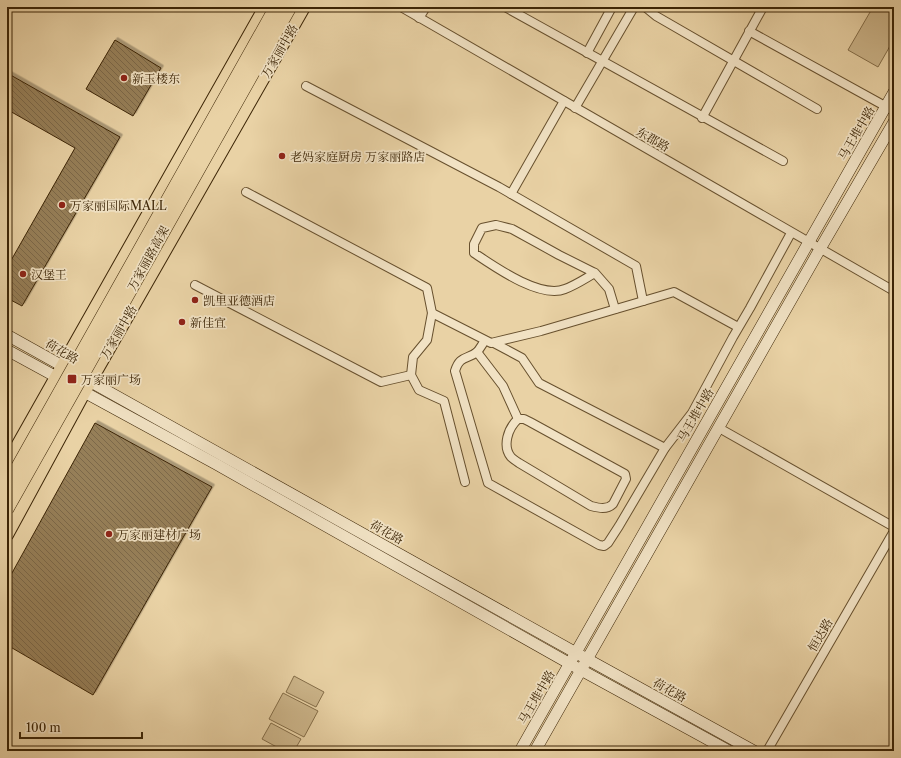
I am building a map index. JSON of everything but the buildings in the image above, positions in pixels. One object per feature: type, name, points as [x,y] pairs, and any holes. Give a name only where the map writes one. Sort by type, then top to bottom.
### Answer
[{"type":"highway","name":"万家丽路高架","points":[[7,486],[276,7]]},
{"type":"highway","name":"万家丽路高架","points":[[7,509],[290,7]]},
{"type":"main road","points":[[7,464],[265,7]]},
{"type":"main road","name":"万家丽中路","points":[[7,535],[90,382],[304,7]]},
{"type":"main road","name":"马王堆中路","points":[[520,751],[808,243],[890,109],[894,92]]},
{"type":"main road","points":[[535,751],[894,122]]},
{"type":"main road","name":"荷花路","points":[[7,335],[575,653],[754,751]]},
{"type":"main road","name":"荷花路","points":[[7,350],[222,468],[569,664],[729,751]]},
{"type":"street","name":"东郡路","points":[[400,7],[820,250],[894,291]]},
{"type":"street","points":[[419,18],[426,7]]},
{"type":"street","points":[[505,7],[702,118],[783,161]]},
{"type":"street","points":[[587,53],[612,7]]},
{"type":"street","points":[[575,108],[634,7]]},
{"type":"street","points":[[645,7],[656,16],[817,109]]},
{"type":"street","points":[[702,118],[763,7]]},
{"type":"street","points":[[749,31],[890,109]]},
{"type":"street","points":[[306,86],[511,194],[636,266],[643,301]]},
{"type":"street","points":[[511,194],[564,101]]},
{"type":"street","points":[[246,192],[427,288],[432,313],[427,340],[413,357],[411,375],[419,390],[444,401],[465,482]]},
{"type":"street","points":[[595,273],[565,290],[549,292],[508,276],[474,253],[474,244],[482,228],[496,225],[512,229],[595,273],[609,289],[615,310]]},
{"type":"street","points":[[485,341],[477,352],[462,359],[457,364],[455,371],[488,483],[599,545],[604,546],[608,543],[665,448],[692,413],[791,233]]},
{"type":"street","points":[[195,285],[382,382],[411,375]]},
{"type":"street","points":[[494,343],[615,310],[674,292],[738,327]]},
{"type":"street","points":[[432,313],[485,341],[494,343],[522,358],[539,383],[665,448]]},
{"type":"street","points":[[477,352],[503,386],[518,419]]},
{"type":"street","points":[[518,419],[524,419],[530,422],[623,472],[626,479],[613,504],[605,508],[591,506],[511,457],[506,446],[506,441],[511,426],[518,419]]},
{"type":"street","points":[[719,428],[894,527]]},
{"type":"street","name":"恒达路","points":[[767,751],[894,531]]},
{"type":"shaded area","points":[[873,7],[894,7],[894,39],[878,67],[848,50]]},
{"type":"shaded area","points":[[294,676],[324,692],[316,707],[286,692]]},
{"type":"shaded area","points":[[283,693],[318,711],[304,737],[269,719]]},
{"type":"shaded area","points":[[271,723],[301,739],[294,751],[284,751],[262,739]]},
{"type":"place","name":"新玉楼东","points":[[124,78]]},
{"type":"place","name":"老妈家庭厨房 万家丽路店","points":[[282,156]]},
{"type":"place","name":"万家丽国际MALL","points":[[62,205]]},
{"type":"place","name":"汉堡王","points":[[23,274]]},
{"type":"place","name":"凯里亚德酒店","points":[[195,300]]},
{"type":"place","name":"新佳宜","points":[[182,322]]},
{"type":"place","name":"万家丽广场","points":[[72,379]]},
{"type":"place","name":"万家丽建材广场","points":[[109,534]]}]
